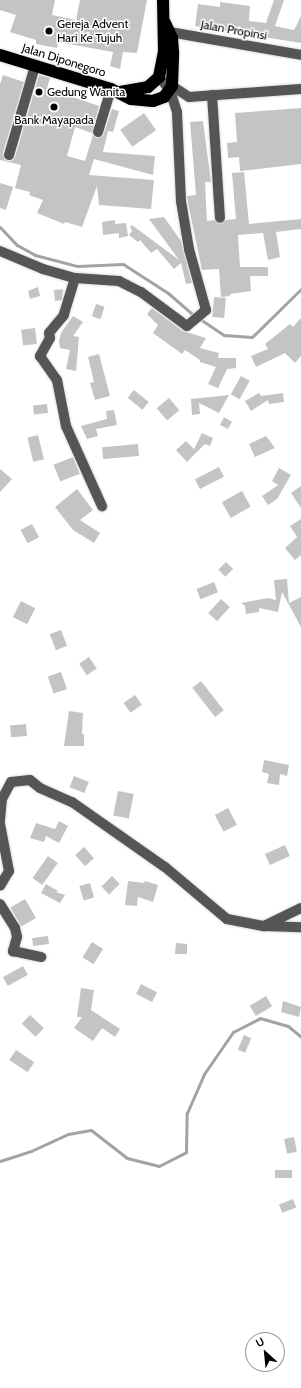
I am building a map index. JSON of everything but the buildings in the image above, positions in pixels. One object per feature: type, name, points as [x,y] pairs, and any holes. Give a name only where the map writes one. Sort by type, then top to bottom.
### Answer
[{"type":"highway","points":[[116,90],[156,81],[163,64],[165,28],[163,0]]},
{"type":"highway","points":[[165,28],[174,66],[171,88]]},
{"type":"highway","name":"Jalan Diponegoro","points":[[0,55],[116,90],[136,100],[153,101],[164,97],[171,88]]},
{"type":"street","name":"Jalan Propinsi","points":[[165,28],[301,55]]},
{"type":"street","points":[[8,155],[35,66]]},
{"type":"street","points":[[156,81],[189,97],[301,89]]},
{"type":"street","points":[[0,251],[43,269],[75,278],[119,281],[141,292],[189,326],[206,310],[189,249],[183,215],[177,112],[171,88]]},
{"type":"street","points":[[98,132],[116,90]]},
{"type":"street","points":[[212,95],[220,218]]},
{"type":"street","points":[[75,278],[64,315],[49,333],[50,338],[40,356],[57,380],[66,426],[102,506]]},
{"type":"street","points":[[0,820],[2,799],[11,782],[30,780],[40,788],[72,802],[165,867],[227,920],[264,926],[301,927]]},
{"type":"street","points":[[0,824],[9,872],[0,886]]},
{"type":"street","points":[[0,904],[15,928],[16,937],[13,951],[41,957]]},
{"type":"street","points":[[264,926],[301,908]]},
{"type":"waterway","points":[[0,227],[17,245],[35,255],[77,266],[123,264],[168,293],[191,313],[224,335],[252,337],[301,289]]},
{"type":"waterway","points":[[0,1161],[31,1151],[68,1134],[91,1130],[127,1158],[159,1166],[186,1152],[187,1113],[204,1074],[233,1032],[260,1018],[288,1026],[301,1037]]},
{"type":"place","name":"Gereja Advent Hari Ke Tujuh","points":[[49,31]]},
{"type":"place","name":"Gedung Wanita","points":[[39,92]]},
{"type":"place","name":"Bank Mayapada","points":[[54,107]]}]
